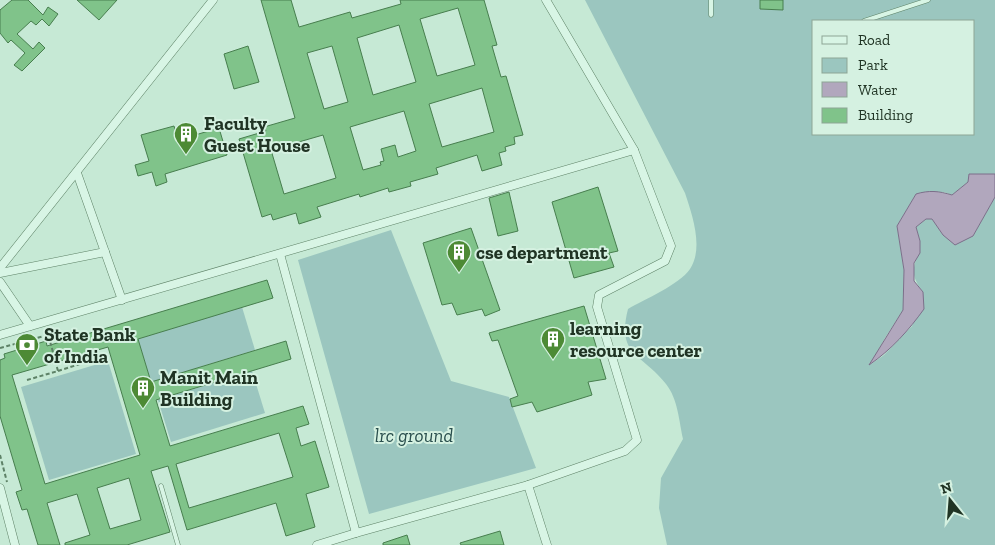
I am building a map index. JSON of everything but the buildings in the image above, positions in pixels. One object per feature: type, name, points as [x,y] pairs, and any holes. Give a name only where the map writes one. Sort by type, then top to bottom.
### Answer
[{"type":"street","points":[[0,268],[213,0]]},
{"type":"street","points":[[318,545],[356,532],[528,485],[625,451],[637,440],[597,307],[599,294],[665,261],[671,246],[634,150],[546,0]]},
{"type":"street","points":[[0,335],[634,150]]},
{"type":"street","points":[[77,173],[122,300]]},
{"type":"street","points":[[0,273],[105,252]]},
{"type":"street","points":[[280,254],[356,532]]},
{"type":"street","points":[[0,282],[30,326]]},
{"type":"street","points":[[528,485],[547,545]]},
{"type":"street","points":[[0,488],[15,545]]},
{"type":"lane","points":[[711,0],[711,15]]},
{"type":"lane","points":[[867,20],[928,0]]},
{"type":"lane","points":[[161,486],[178,545]]},
{"type":"path","points":[[45,323],[58,371]]},
{"type":"path","points":[[0,348],[48,335]]},
{"type":"path","points":[[27,380],[99,358]]},
{"type":"green space","points":[[585,0],[995,0],[995,174],[970,174],[968,182],[952,195],[944,192],[916,194],[897,226],[904,270],[903,310],[871,364],[884,355],[912,326],[923,292],[914,273],[920,243],[916,227],[926,219],[932,219],[943,235],[973,236],[995,197],[995,545],[667,545],[659,508],[661,478],[683,439],[676,403],[670,390],[628,345],[625,324],[628,309],[678,281],[690,269],[696,251],[691,211],[685,193]]},
{"type":"green space","name":"lrc ground","points":[[391,230],[451,381],[509,397],[536,468],[369,514],[298,260]]},
{"type":"green space","points":[[242,307],[255,350],[151,382],[138,339]]},
{"type":"green space","points":[[108,361],[136,454],[49,480],[21,387]]},
{"type":"green space","points":[[252,371],[265,413],[171,442],[158,400]]},
{"type":"water","points":[[969,174],[995,174],[995,197],[973,236],[955,245],[943,235],[932,219],[926,219],[916,227],[920,241],[920,253],[914,263],[914,281],[923,292],[924,309],[899,339],[869,365],[903,310],[904,270],[897,226],[916,194],[934,192],[952,195],[968,182]]},
{"type":"place","name":"Faculty Guest House","points":[[186,155]]},
{"type":"place","name":"cse department","points":[[459,273]]},
{"type":"place","name":"learning resource center","points":[[553,360]]},
{"type":"place","name":"State Bank of India","points":[[27,366]]},
{"type":"place","name":"Manit Main Building","points":[[143,409]]}]
